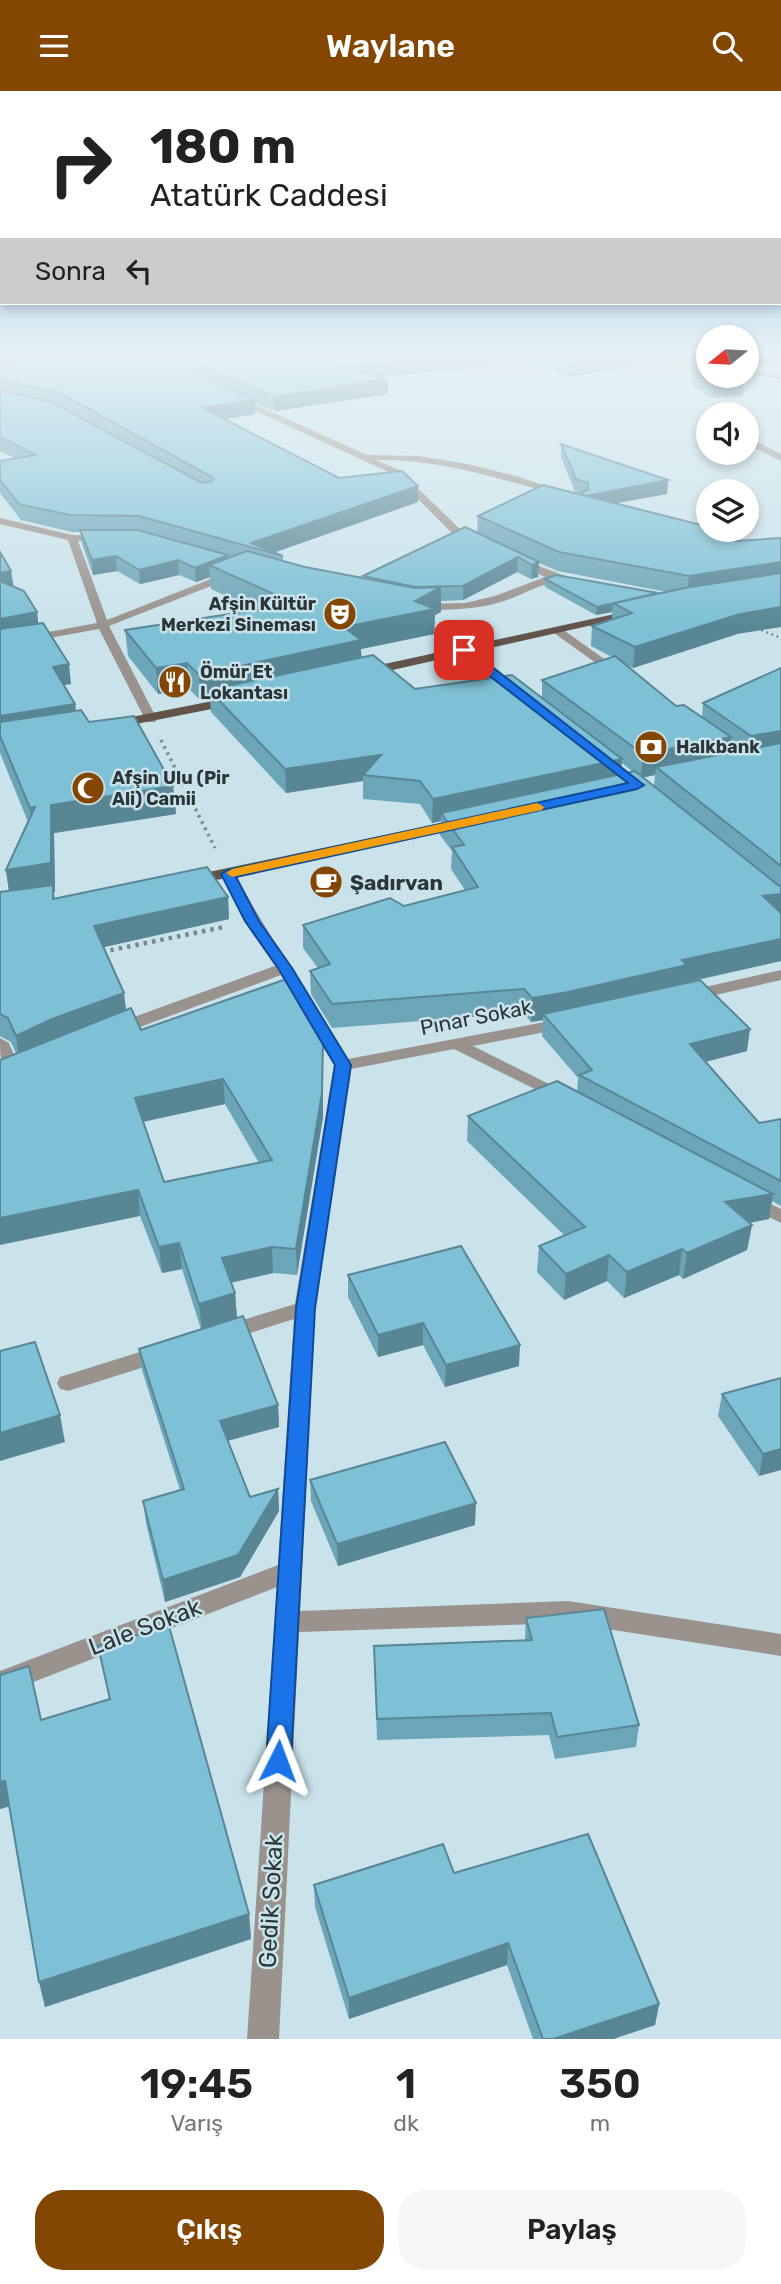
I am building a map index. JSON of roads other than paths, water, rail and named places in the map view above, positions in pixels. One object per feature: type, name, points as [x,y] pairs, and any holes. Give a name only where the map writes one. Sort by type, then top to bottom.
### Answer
[{"type":"main road","points":[[355,674],[648,610]]},
{"type":"main road","points":[[110,726],[246,698]]},
{"type":"main road","points":[[173,883],[228,874],[474,821]]},
{"type":"street","points":[[336,445],[397,473],[455,530],[484,546]]},
{"type":"street","points":[[759,446],[781,458]]},
{"type":"street","points":[[364,458],[391,457],[442,463],[499,475],[573,497]]},
{"type":"street","points":[[0,521],[72,538],[113,538]]},
{"type":"street","points":[[72,538],[103,625],[150,719]]},
{"type":"street","points":[[507,557],[554,577],[581,582]]},
{"type":"street","points":[[0,644],[103,625],[247,569]]},
{"type":"street","points":[[404,604],[464,606],[498,599],[554,577]]},
{"type":"street","points":[[558,631],[625,678]]},
{"type":"street","points":[[464,650],[529,701]]},
{"type":"street","points":[[228,874],[252,921],[285,968],[343,1065]]},
{"type":"street","points":[[102,1034],[285,968]]},
{"type":"street","points":[[674,999],[781,975]]},
{"type":"street","name":"Pınar Sokak","points":[[343,1065],[580,1020]]},
{"type":"street","points":[[0,1043],[13,1074]]},
{"type":"street","points":[[457,1044],[585,1110]]},
{"type":"street","name":"Gedik Sokak","points":[[263,2039],[305,1308],[343,1065]]},
{"type":"street","points":[[732,1190],[781,1217]]},
{"type":"street","points":[[68,1383],[305,1308]]},
{"type":"street","name":"Lale Sokak","points":[[0,1683],[290,1571]]},
{"type":"street","points":[[286,1622],[568,1612],[781,1645]]},
{"type":"place","name":"Afşin Kültür Merkezi Sineması","points":[[340,614]]},
{"type":"place","name":"Ömür Et Lokantası","points":[[175,682]]},
{"type":"place","name":"Halkbank","points":[[651,747]]},
{"type":"place","name":"Afşin Ulu (Pir Ali) Camii","points":[[88,788]]},
{"type":"place","name":"Şadırvan","points":[[326,882]]}]
